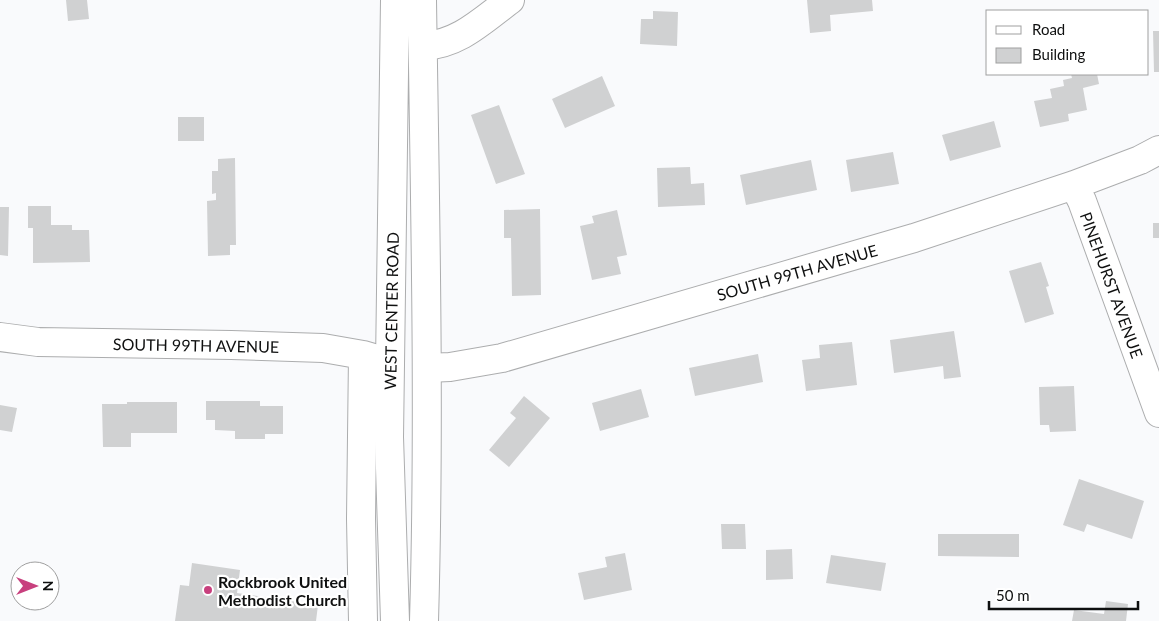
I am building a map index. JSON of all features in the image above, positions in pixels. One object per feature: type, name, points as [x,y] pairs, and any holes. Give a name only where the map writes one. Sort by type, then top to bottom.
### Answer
[{"type":"street","name":"WEST CENTER ROAD","points":[[395,0],[389,437],[395,621]]},
{"type":"street","name":"WEST CENTER ROAD","points":[[422,0],[427,368],[424,621]]},
{"type":"street","points":[[423,46],[435,46],[446,43],[465,34],[510,0]]},
{"type":"street","name":"SOUTH 99TH AVENUE","points":[[0,337],[38,342],[323,348],[363,355],[390,363],[427,368],[450,367],[502,358],[914,238],[1074,186],[1140,160],[1159,150]]},
{"type":"street","name":"PINEHURST AVENUE","points":[[1074,186],[1082,201],[1159,413]]},
{"type":"street","points":[[363,355],[361,519],[363,621]]},
{"type":"building","points":[[66,0],[87,0],[89,19],[68,21]]},
{"type":"building","points":[[807,0],[872,0],[873,11],[830,15],[831,31],[810,33]]},
{"type":"building","points":[[653,11],[678,12],[677,46],[640,44],[641,19],[653,19]]},
{"type":"building","points":[[1153,31],[1159,31],[1159,72],[1154,72]]},
{"type":"building","points":[[1071,75],[1097,75],[1099,84],[1083,88],[1087,110],[1068,114],[1069,121],[1040,127],[1034,101],[1052,98],[1050,89],[1064,86],[1063,80],[1072,78]]},
{"type":"building","points":[[602,76],[615,106],[565,128],[552,99]]},
{"type":"building","points":[[499,105],[525,174],[496,184],[471,115]]},
{"type":"building","points":[[178,117],[204,117],[204,141],[178,141]]},
{"type":"building","points":[[994,121],[1001,147],[950,161],[942,135]]},
{"type":"building","points":[[893,152],[899,184],[851,192],[846,160]]},
{"type":"building","points":[[235,158],[236,245],[230,245],[230,255],[208,256],[207,201],[216,200],[216,193],[212,194],[212,171],[218,171],[218,159]]},
{"type":"building","points":[[811,160],[817,190],[746,205],[740,175]]},
{"type":"building","points":[[690,167],[691,184],[704,183],[705,205],[658,207],[657,168]]},
{"type":"building","points":[[28,206],[51,206],[51,225],[72,225],[72,230],[89,230],[90,262],[33,263],[33,228],[28,228]]},
{"type":"building","points":[[0,207],[9,207],[8,256],[0,255]]},
{"type":"building","points":[[540,209],[541,295],[512,296],[511,238],[504,238],[504,210]]},
{"type":"building","points":[[617,210],[627,255],[617,257],[621,274],[592,280],[580,226],[594,223],[592,216]]},
{"type":"building","points":[[1153,223],[1159,223],[1159,238],[1153,238]]},
{"type":"building","points":[[1041,262],[1049,286],[1046,287],[1054,314],[1025,323],[1009,271]]},
{"type":"building","points":[[954,331],[961,377],[944,379],[943,366],[894,373],[890,340]]},
{"type":"building","points":[[852,342],[857,385],[806,391],[802,360],[820,358],[819,345]]},
{"type":"building","points":[[758,354],[763,382],[695,396],[689,368]]},
{"type":"building","points":[[1074,386],[1076,431],[1050,432],[1049,425],[1040,425],[1039,387]]},
{"type":"building","points":[[641,389],[649,417],[600,431],[592,403]]},
{"type":"building","points":[[524,396],[550,418],[509,467],[489,450],[516,418],[510,413]]},
{"type":"building","points":[[206,401],[260,401],[260,406],[283,406],[283,434],[265,434],[265,439],[235,439],[235,431],[215,430],[215,420],[206,420]]},
{"type":"building","points":[[127,402],[177,402],[177,433],[131,433],[131,447],[103,447],[102,404],[127,404]]},
{"type":"building","points":[[0,405],[17,408],[12,432],[0,430]]},
{"type":"building","points":[[1079,479],[1144,501],[1132,539],[1087,524],[1084,532],[1063,525]]},
{"type":"building","points":[[721,524],[745,524],[746,549],[722,549]]},
{"type":"building","points":[[938,534],[1019,534],[1019,557],[938,556]]},
{"type":"building","points":[[792,549],[793,579],[766,580],[766,550]]},
{"type":"building","points":[[625,553],[632,590],[584,600],[578,573],[607,567],[605,557]]},
{"type":"building","points":[[831,555],[886,563],[881,591],[826,583]]},
{"type":"building","name":"Rockbrook United Methodist Church","points":[[192,563],[240,570],[237,593],[318,605],[316,621],[175,621],[180,585],[189,586]]},
{"type":"building","points":[[1106,601],[1128,604],[1126,621],[1072,621],[1074,610],[1104,614]]},
{"type":"place","name":"Rockbrook United Methodist Church","points":[[208,590]]}]
